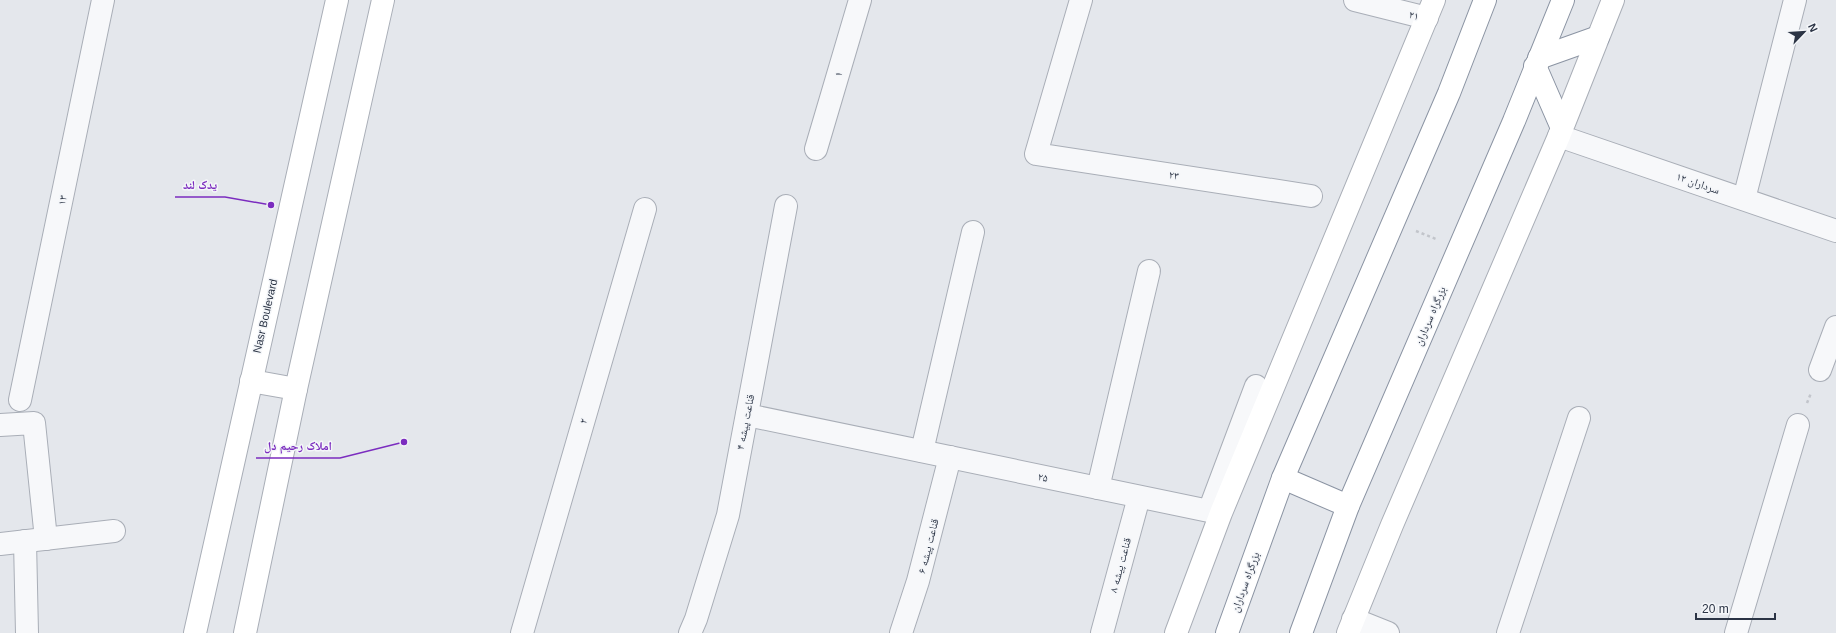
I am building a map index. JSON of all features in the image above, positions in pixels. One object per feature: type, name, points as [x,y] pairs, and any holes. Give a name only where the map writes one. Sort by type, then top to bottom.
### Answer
[{"type":"main road","name":"Nasr Boulevard","points":[[195,633],[337,0]]},
{"type":"main road","points":[[245,633],[296,389],[383,0]]},
{"type":"main road","name":"بزرگراه سرداران","points":[[1227,633],[1283,478],[1449,93],[1485,0]]},
{"type":"main road","name":"بزرگراه سرداران","points":[[1301,633],[1348,506],[1514,121],[1563,0]]},
{"type":"main road","points":[[1350,626],[1561,132],[1613,0]]},
{"type":"main road","points":[[1176,633],[1221,513],[1430,9]]},
{"type":"main road","points":[[1561,132],[1537,62],[1598,37]]},
{"type":"main road","points":[[251,380],[296,389]]},
{"type":"main road","points":[[1283,478],[1348,506]]},
{"type":"street","name":"۱۳","points":[[20,400],[104,0]]},
{"type":"street","name":"۱","points":[[816,149],[860,0]]},
{"type":"street","name":"۲۳","points":[[1081,0],[1036,154],[1311,196]]},
{"type":"street","name":"۲۱","points":[[1355,0],[1430,9]]},
{"type":"street","points":[[1744,199],[1795,0]]},
{"type":"street","name":"۱۲ سرداران","points":[[1561,132],[1836,231]]},
{"type":"street","name":"قناعت پیشه ۴","points":[[690,633],[696,619],[728,515],[786,206]]},
{"type":"street","name":"۲","points":[[522,633],[645,209]]},
{"type":"street","points":[[922,452],[973,232]]},
{"type":"street","points":[[1098,488],[1149,271]]},
{"type":"street","points":[[1820,370],[1836,327]]},
{"type":"street","name":"۲۵","points":[[747,415],[1209,511],[1256,386]]},
{"type":"street","points":[[1508,633],[1579,418]]},
{"type":"street","points":[[0,425],[34,424],[36,540],[27,633]]},
{"type":"street","points":[[1736,633],[1798,425]]},
{"type":"street","name":"قناعت پیشه ۶","points":[[901,633],[918,581],[950,457]]},
{"type":"street","name":"قناعت پیشه ۸","points":[[1102,633],[1139,497]]},
{"type":"street","points":[[0,544],[114,531]]},
{"type":"street","points":[[1350,626],[1388,633]]},
{"type":"path","points":[[1393,222],[1459,248]]},
{"type":"path","points":[[1798,425],[1820,370]]},
{"type":"place","name":"یدک لند","points":[[271,205]]},
{"type":"place","name":"املاک رحیم دل","points":[[404,442]]}]
